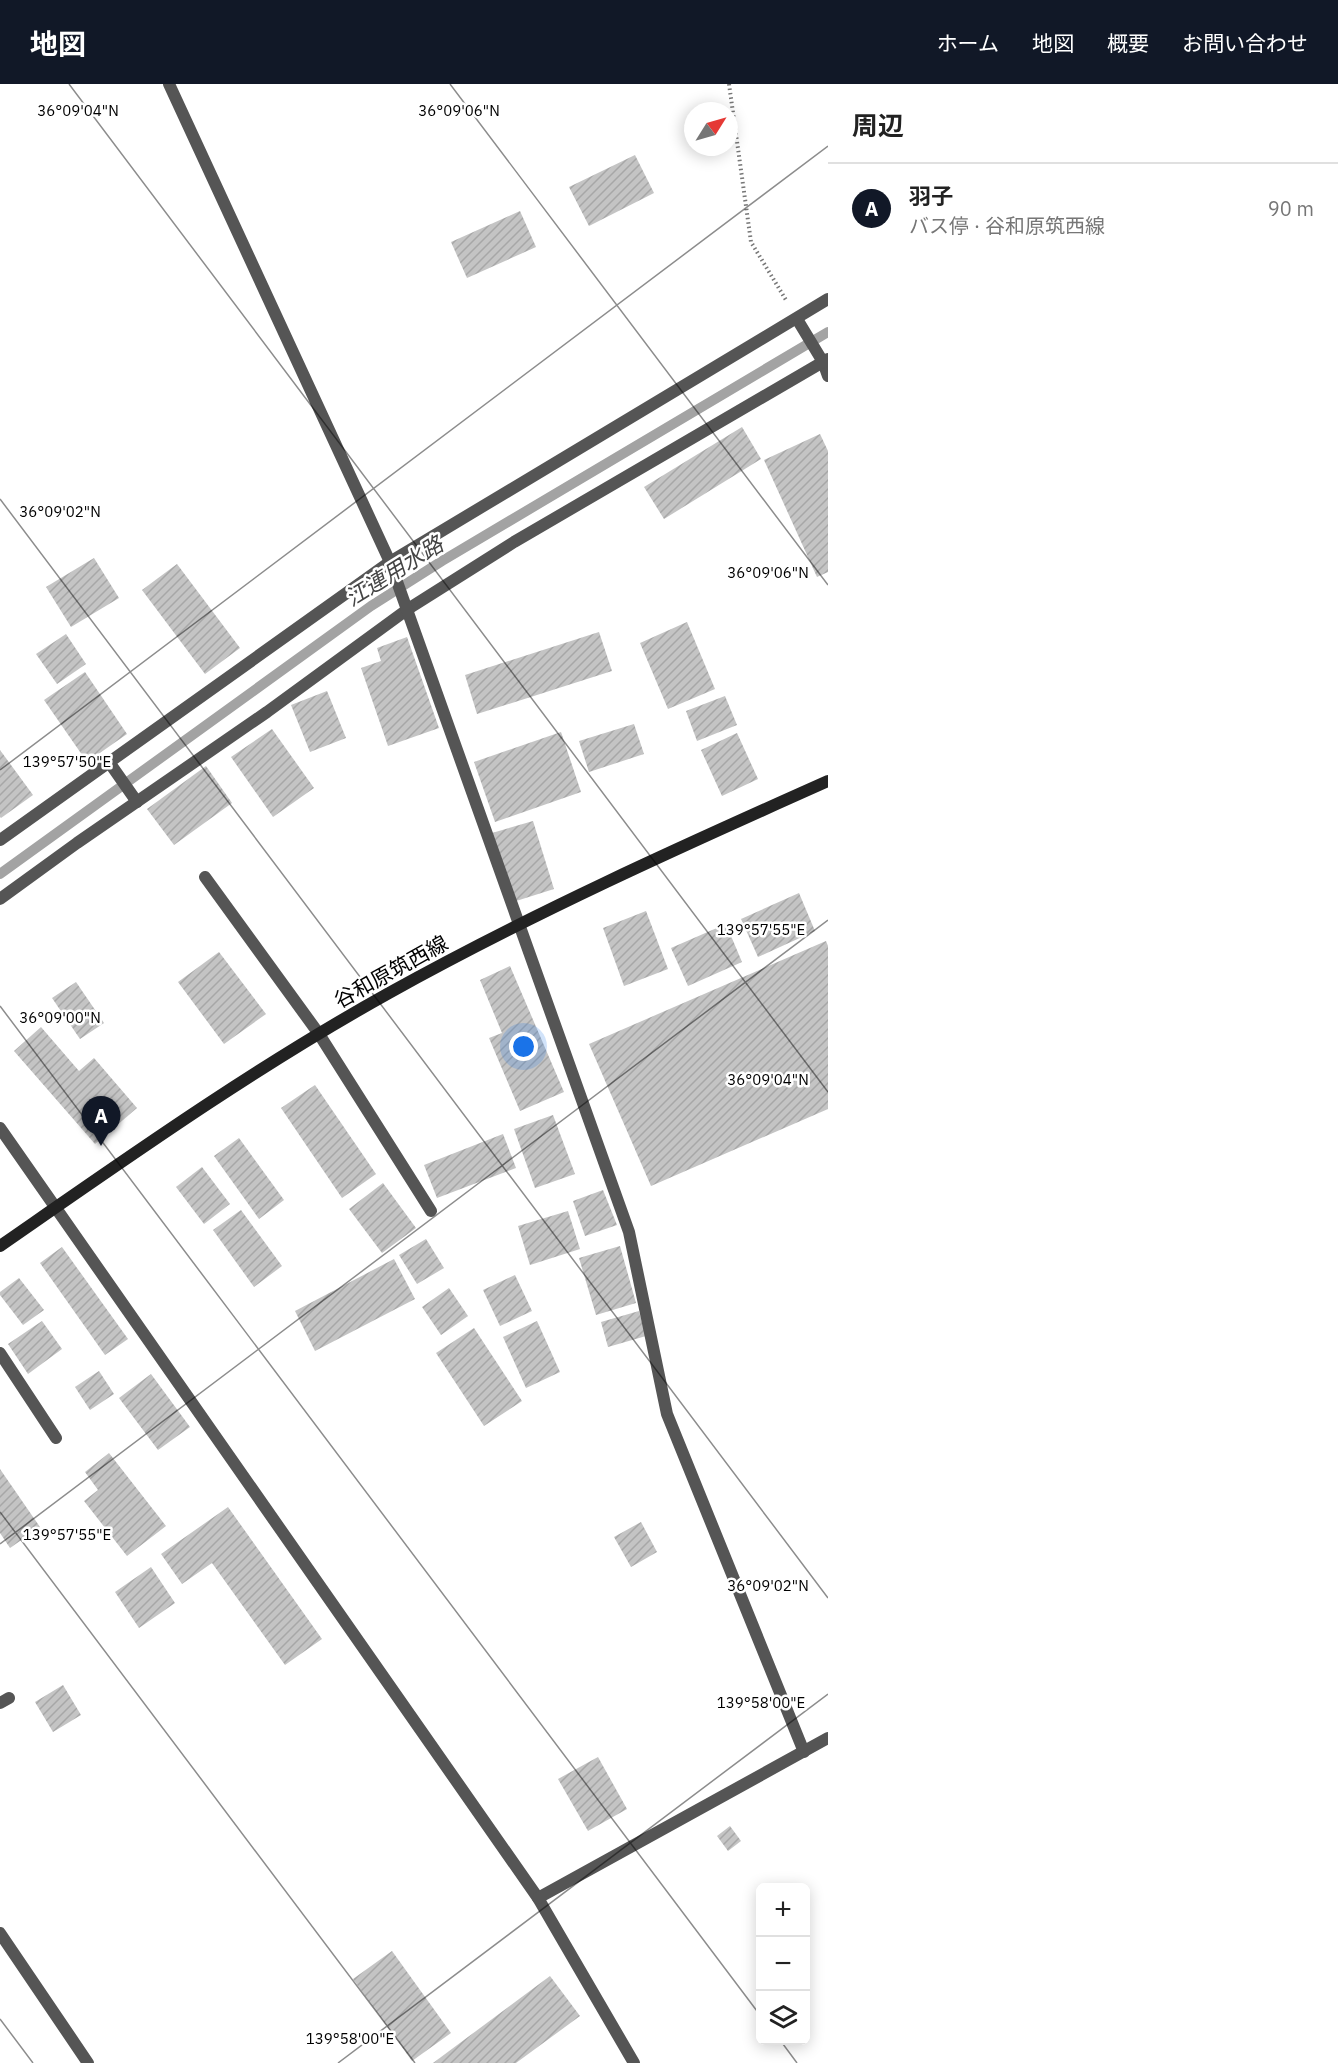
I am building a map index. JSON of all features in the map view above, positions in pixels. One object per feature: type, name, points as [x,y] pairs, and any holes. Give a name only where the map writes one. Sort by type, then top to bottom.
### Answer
[{"type":"main road","name":"谷和原筑西線","points":[[0,1246],[226,1093],[319,1034],[388,994],[519,924],[828,780]]},
{"type":"street","points":[[169,84],[390,562],[408,609],[629,1232],[667,1414],[804,1752]]},
{"type":"street","points":[[0,840],[390,562],[828,299]]},
{"type":"street","points":[[797,319],[826,361],[828,376]]},
{"type":"street","points":[[0,899],[267,712],[408,609],[514,542],[826,361]]},
{"type":"street","points":[[109,762],[137,802]]},
{"type":"street","points":[[205,877],[319,1034],[431,1211]]},
{"type":"street","points":[[0,1128],[538,1898],[634,2063]]},
{"type":"street","points":[[0,1353],[56,1438]]},
{"type":"street","points":[[538,1898],[828,1738]]},
{"type":"street","points":[[0,1933],[87,2063]]},
{"type":"path","points":[[729,84],[751,242],[797,319]]},
{"type":"building","points":[[635,155],[654,193],[589,226],[569,187]]},
{"type":"building","points":[[520,211],[536,247],[467,278],[451,242]]},
{"type":"building","points":[[742,427],[761,459],[664,519],[644,487]]},
{"type":"building","points":[[820,434],[828,451],[828,572],[817,577],[764,460]]},
{"type":"building","points":[[94,558],[119,598],[71,627],[46,587]]},
{"type":"building","points":[[177,564],[240,648],[205,674],[142,590]]},
{"type":"building","points":[[687,622],[715,689],[668,709],[640,643]]},
{"type":"building","points":[[599,632],[612,671],[477,714],[465,675]]},
{"type":"building","points":[[66,634],[86,664],[57,684],[36,654]]},
{"type":"building","points":[[407,637],[439,728],[388,746],[361,668],[381,661],[377,648]]},
{"type":"building","points":[[85,672],[127,734],[87,762],[44,700]]},
{"type":"building","points":[[327,691],[346,738],[310,752],[291,705]]},
{"type":"building","points":[[725,696],[737,725],[697,741],[686,711]]},
{"type":"building","points":[[634,724],[644,754],[589,772],[579,741]]},
{"type":"building","points":[[272,729],[314,788],[273,817],[231,757]]},
{"type":"building","points":[[561,732],[581,792],[495,822],[474,762]]},
{"type":"building","points":[[737,733],[758,779],[722,796],[701,750]]},
{"type":"building","points":[[0,750],[33,795],[1,818],[0,817]]},
{"type":"building","points":[[206,766],[232,803],[174,845],[147,809]]},
{"type":"building","points":[[533,821],[554,889],[513,902],[492,833]]},
{"type":"building","points":[[799,893],[815,931],[758,957],[741,919]]},
{"type":"building","points":[[646,911],[668,969],[624,986],[603,928]]},
{"type":"building","points":[[726,924],[742,962],[688,986],[671,948]]},
{"type":"building","points":[[826,941],[828,946],[828,1109],[651,1186],[589,1044]]},
{"type":"building","points":[[219,952],[266,1014],[224,1044],[178,982]]},
{"type":"building","points":[[510,966],[564,1092],[520,1111],[489,1038],[502,1033],[480,980]]},
{"type":"building","points":[[76,982],[104,1023],[80,1039],[52,998]]},
{"type":"building","points":[[41,1027],[79,1071],[94,1058],[137,1108],[95,1144],[14,1051]]},
{"type":"building","points":[[315,1085],[376,1174],[342,1198],[281,1108]]},
{"type":"building","points":[[553,1115],[575,1174],[535,1188],[514,1129]]},
{"type":"building","points":[[503,1134],[516,1168],[437,1198],[424,1165]]},
{"type":"building","points":[[239,1138],[284,1200],[259,1219],[214,1156]]},
{"type":"building","points":[[202,1167],[230,1204],[204,1224],[176,1187]]},
{"type":"building","points":[[383,1183],[416,1228],[382,1253],[349,1209]]},
{"type":"building","points":[[603,1190],[617,1225],[585,1236],[573,1201]]},
{"type":"building","points":[[241,1210],[282,1266],[254,1287],[213,1230]]},
{"type":"building","points":[[568,1211],[580,1249],[530,1265],[518,1226]]},
{"type":"building","points":[[426,1239],[444,1268],[417,1284],[399,1255]]},
{"type":"building","points":[[620,1246],[636,1303],[596,1315],[579,1258]]},
{"type":"building","points":[[62,1247],[128,1339],[105,1355],[40,1263]]},
{"type":"building","points":[[394,1259],[415,1299],[315,1351],[295,1311]]},
{"type":"building","points":[[515,1275],[532,1311],[500,1326],[483,1290]]},
{"type":"building","points":[[19,1278],[44,1310],[23,1325],[0,1295],[0,1292]]},
{"type":"building","points":[[449,1288],[468,1316],[441,1335],[422,1307]]},
{"type":"building","points":[[639,1311],[646,1336],[608,1347],[601,1322]]},
{"type":"building","points":[[42,1321],[62,1349],[28,1374],[8,1344]]},
{"type":"building","points":[[537,1321],[560,1372],[526,1388],[503,1337]]},
{"type":"building","points":[[474,1328],[522,1401],[484,1426],[436,1353]]},
{"type":"building","points":[[99,1371],[114,1394],[90,1410],[75,1387]]},
{"type":"building","points":[[151,1374],[190,1427],[158,1450],[119,1398]]},
{"type":"building","points":[[109,1453],[166,1526],[127,1556],[84,1501],[98,1490],[85,1472]]},
{"type":"building","points":[[0,1469],[40,1527],[10,1548],[0,1533]]},
{"type":"building","points":[[228,1507],[322,1639],[285,1665],[212,1563],[182,1584],[161,1554]]},
{"type":"building","points":[[641,1522],[657,1552],[631,1567],[614,1537]]},
{"type":"building","points":[[151,1567],[175,1603],[139,1628],[115,1592]]},
{"type":"building","points":[[63,1685],[81,1715],[53,1732],[35,1702]]},
{"type":"building","points":[[598,1757],[627,1809],[588,1831],[558,1779]]},
{"type":"building","points":[[730,1826],[741,1841],[728,1851],[717,1836]]},
{"type":"building","points":[[392,1951],[451,2033],[412,2061],[353,1979]]},
{"type":"building","points":[[550,1976],[580,2016],[516,2063],[433,2063]]},
{"type":"waterway","name":"江連用水路","points":[[0,874],[371,606],[442,561],[828,332]]},
{"type":"place","name":"羽子","points":[[101,1146]]}]
